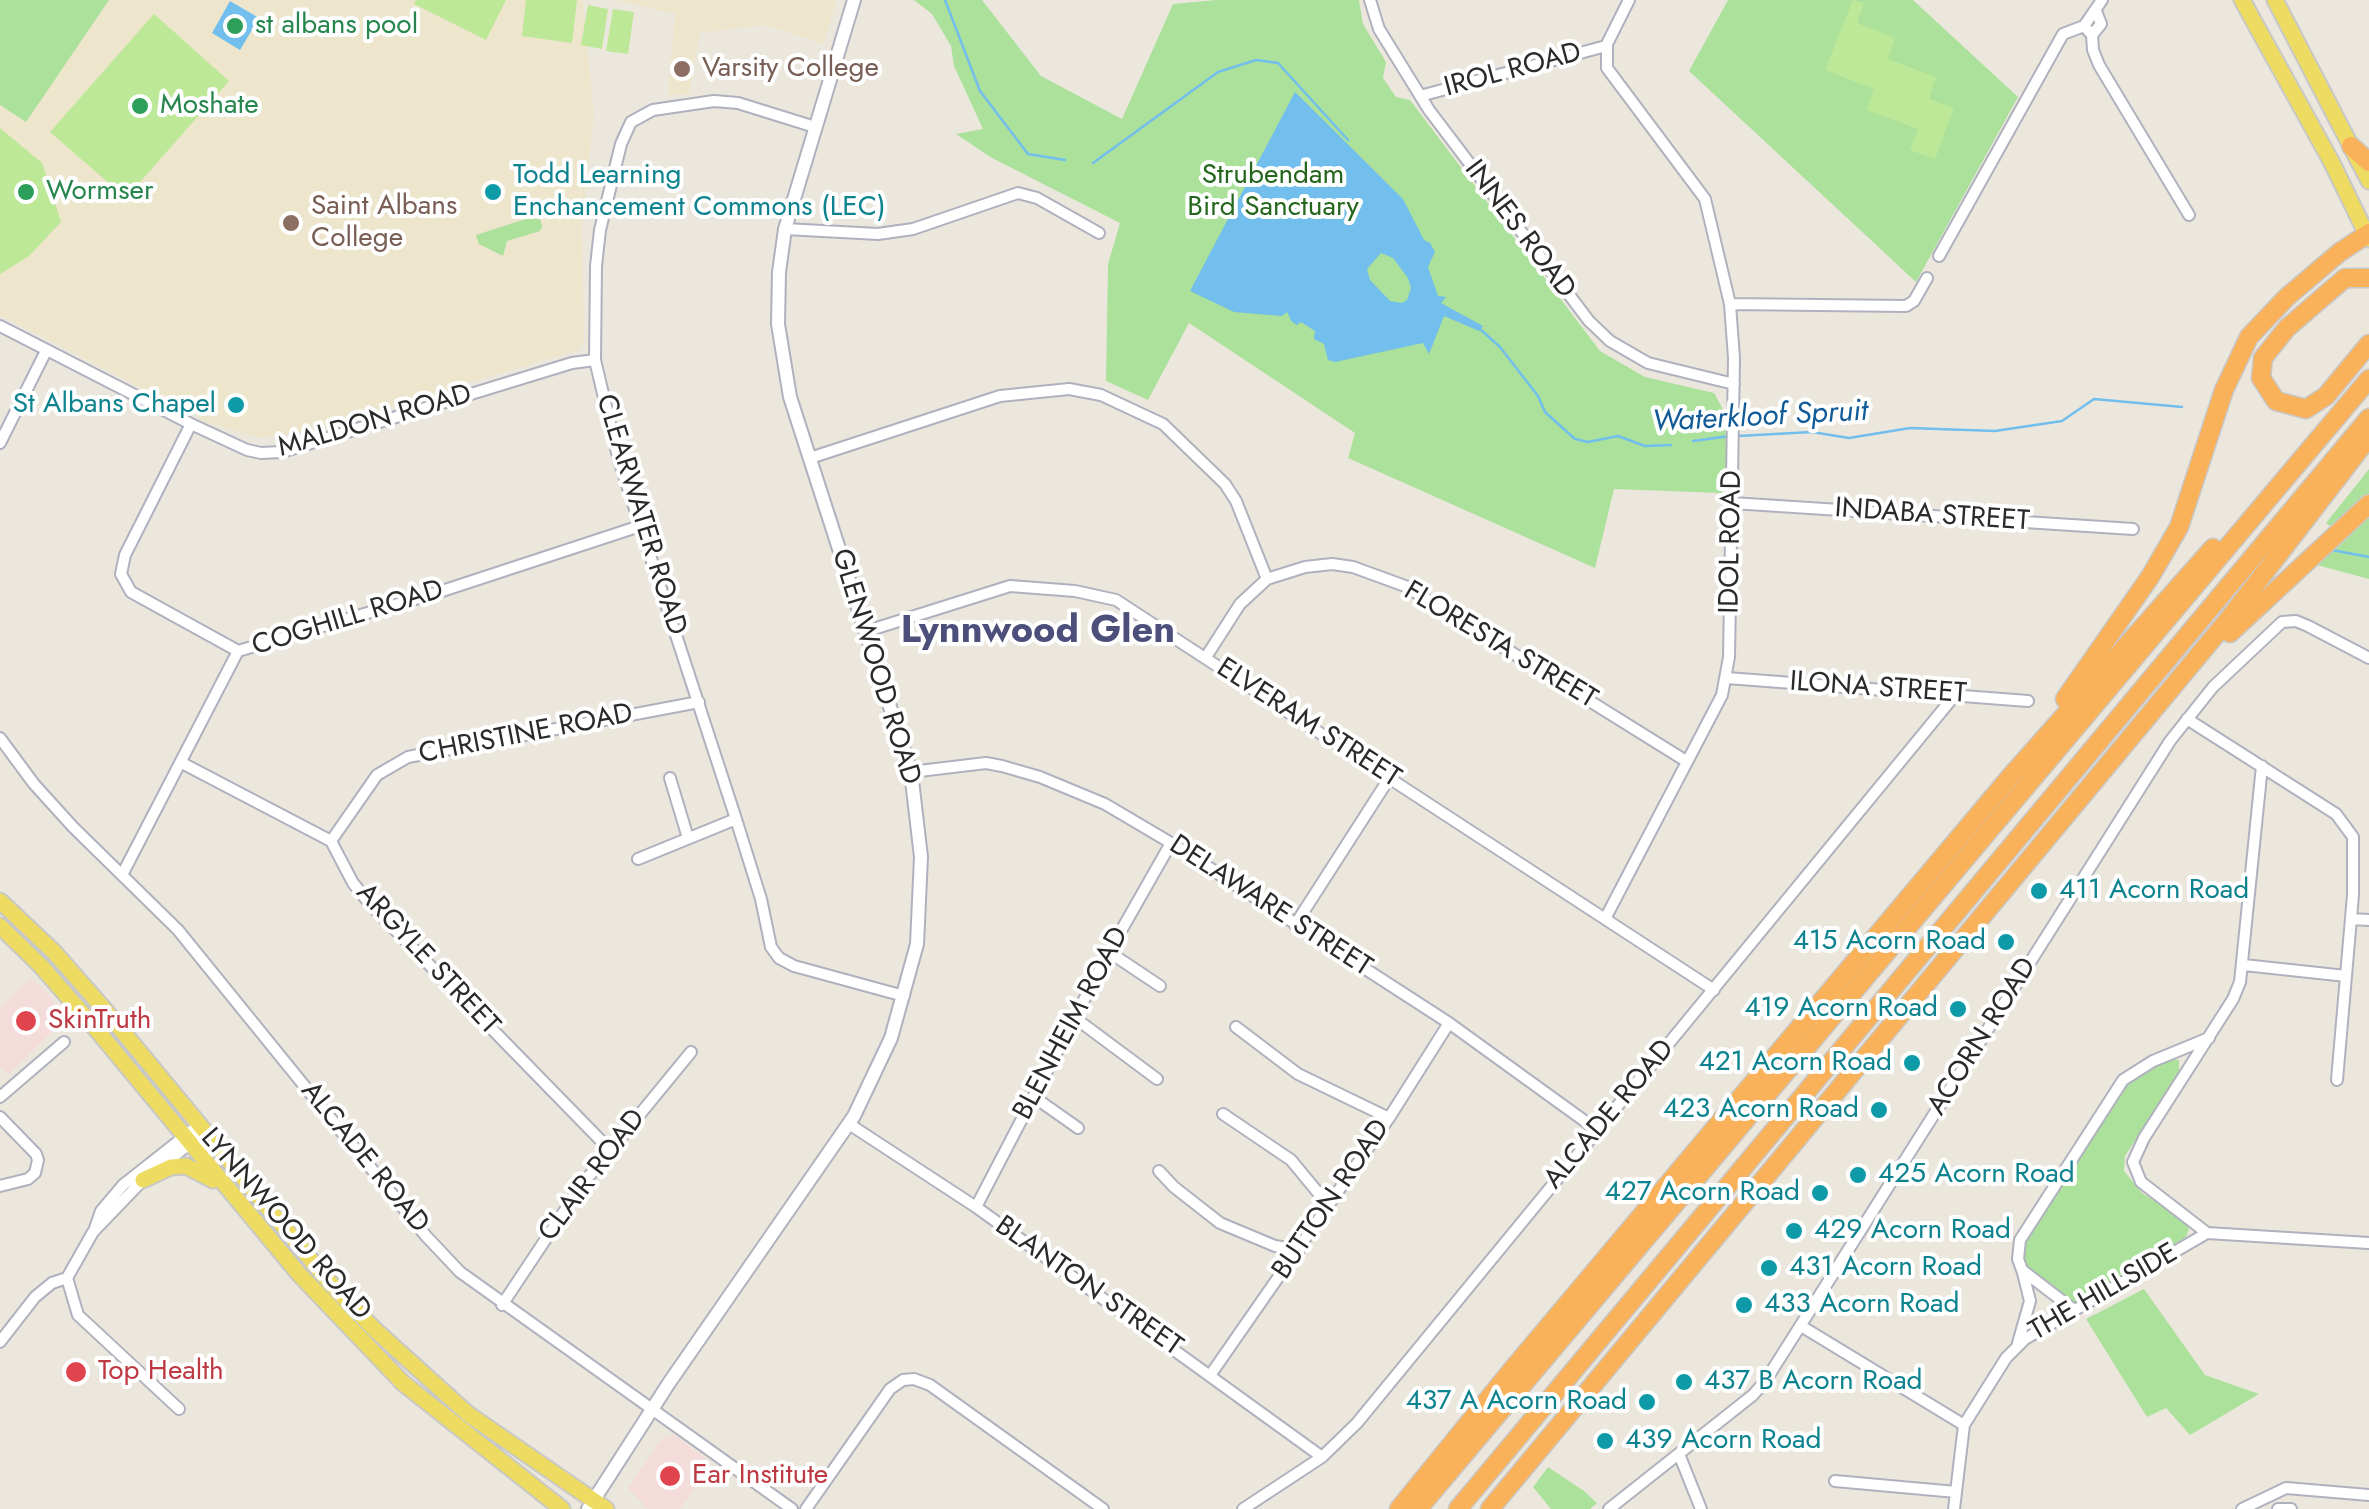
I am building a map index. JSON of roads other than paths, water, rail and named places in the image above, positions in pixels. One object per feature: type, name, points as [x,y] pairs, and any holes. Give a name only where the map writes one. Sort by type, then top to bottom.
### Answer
[{"type":"highway","points":[[2351,146],[2369,162]]},
{"type":"highway","points":[[2010,777],[2167,550],[2188,507],[2224,390],[2250,337],[2286,297],[2368,235]]},
{"type":"highway","points":[[2369,278],[2345,278],[2294,321],[2268,349],[2261,378],[2276,400],[2306,408],[2326,396],[2369,344]]},
{"type":"highway","points":[[1401,1509],[2369,380]]},
{"type":"highway","points":[[1458,1509],[2369,418]]},
{"type":"highway","points":[[1401,1509],[2010,777],[2211,550],[2324,434]]},
{"type":"highway","points":[[1490,1509],[2242,601],[2369,437]]},
{"type":"highway","points":[[2242,601],[2289,554],[2369,455]]},
{"type":"highway","points":[[2142,721],[2175,694],[2251,612],[2369,504]]},
{"type":"main road","points":[[2242,0],[2368,235]]},
{"type":"main road","points":[[2275,0],[2369,182]]},
{"type":"main road","name":"LYNNWOOD ROAD","points":[[0,900],[54,952],[104,1009],[330,1283],[372,1328],[468,1414],[596,1507]]},
{"type":"main road","name":"LYNNWOOD ROAD","points":[[0,926],[41,966],[298,1274],[403,1383],[562,1509]]},
{"type":"main road","points":[[143,1180],[171,1167],[186,1166],[207,1175],[232,1195]]},
{"type":"street","name":"GLENWOOD ROAD","points":[[596,1507],[652,1410],[849,1124],[876,1076],[904,996],[917,944],[922,883],[911,772],[790,398],[780,350],[778,294],[785,229],[854,0]]},
{"type":"street","name":"INNES ROAD","points":[[1370,0],[1379,29],[1420,96],[1568,296],[1610,342],[1663,369],[1734,384]]},
{"type":"street","points":[[1606,46],[1629,0]]},
{"type":"street","points":[[1939,256],[2063,34],[2088,31],[2100,24],[2099,6]]},
{"type":"street","points":[[2088,31],[2099,65],[2189,216]]},
{"type":"street","name":"IROL ROAD","points":[[1420,96],[1606,46]]},
{"type":"street","name":"IDOL ROAD","points":[[1606,46],[1610,73],[1704,199],[1730,304],[1734,384],[1728,678],[1606,917]]},
{"type":"street","name":"CLEARWATER ROAD","points":[[816,127],[738,103],[714,101],[653,110],[632,122],[620,144],[600,230],[595,360],[616,450],[736,818],[761,899],[768,939],[779,958],[794,966],[904,996]]},
{"type":"street","points":[[785,229],[878,234],[913,230],[953,218],[1002,196],[1022,193],[1099,233]]},
{"type":"street","points":[[1730,304],[1906,306],[1914,301],[1927,278]]},
{"type":"street","name":"MALDON ROAD","points":[[0,326],[247,450],[277,454],[595,360]]},
{"type":"street","points":[[0,442],[46,351]]},
{"type":"street","points":[[810,458],[1000,396],[1051,390],[1088,392],[1139,411],[1163,424],[1225,484],[1236,501],[1267,579],[1240,604],[1206,656]]},
{"type":"street","points":[[191,424],[125,554],[123,584],[130,592],[238,652]]},
{"type":"street","name":"INDABA STREET","points":[[1732,502],[2133,529]]},
{"type":"street","name":"COGHILL ROAD","points":[[122,875],[238,652],[640,526]]},
{"type":"street","name":"FLORESTA STREET","points":[[1267,579],[1305,567],[1332,564],[1353,567],[1405,586],[1686,761]]},
{"type":"street","name":"ELVERAM STREET","points":[[867,631],[993,590],[1026,586],[1116,600],[1714,990]]},
{"type":"street","name":"ACORN ROAD","points":[[1608,1509],[1758,1391],[2186,719],[2227,673],[2282,622],[2308,626],[2369,658]]},
{"type":"street","name":"ILONA STREET","points":[[1728,678],[2028,701]]},
{"type":"street","name":"ALCADE ROAD","points":[[1242,1509],[1322,1457],[1357,1423],[1955,695]]},
{"type":"street","name":"CHRISTINE ROAD","points":[[331,841],[376,775],[408,757],[699,702]]},
{"type":"street","points":[[2186,719],[2336,814],[2349,828],[2356,858],[2337,1080]]},
{"type":"street","name":"ALCADE ROAD","points":[[0,738],[34,784],[178,930],[426,1236],[460,1272],[792,1509]]},
{"type":"street","points":[[182,763],[331,841]]},
{"type":"street","name":"DELAWARE STREET","points":[[911,772],[986,763],[1094,799],[1171,843],[1449,1023],[1597,1130]]},
{"type":"street","points":[[2207,1233],[2140,1182],[2133,1162],[2144,1138],[2233,1000],[2244,966],[2262,766]]},
{"type":"street","points":[[670,778],[688,838]]},
{"type":"street","points":[[1295,924],[1390,778]]},
{"type":"street","points":[[638,860],[736,818]]},
{"type":"street","name":"ARGYLE STREET","points":[[331,841],[353,883],[370,904],[610,1150]]},
{"type":"street","name":"BLENHEIM ROAD","points":[[976,1207],[1109,952],[1171,843]]},
{"type":"street","points":[[2351,918],[2369,920]]},
{"type":"street","points":[[1109,952],[1160,986]]},
{"type":"street","points":[[2244,966],[2346,976]]},
{"type":"street","points":[[1074,1018],[1157,1079]]},
{"type":"street","name":"BUTTON ROAD","points":[[1211,1374],[1329,1206],[1449,1023]]},
{"type":"street","points":[[1236,1028],[1298,1074],[1388,1118]]},
{"type":"street","points":[[2018,1344],[2030,1301],[2018,1258],[2020,1240],[2117,1088],[2141,1067],[2208,1038]]},
{"type":"street","points":[[0,1096],[64,1042]]},
{"type":"street","name":"CLAIR ROAD","points":[[502,1305],[560,1216],[691,1052]]},
{"type":"street","points":[[1034,1097],[1078,1128]]},
{"type":"street","points":[[1223,1114],[1292,1160],[1329,1206]]},
{"type":"street","points":[[0,1117],[38,1160],[35,1173],[28,1179],[0,1186]]},
{"type":"street","name":"BLANTON STREET","points":[[849,1124],[976,1207],[1322,1457]]},
{"type":"street","points":[[94,1232],[100,1211],[123,1185],[202,1128]]},
{"type":"street","points":[[0,1342],[34,1297],[52,1283],[67,1278],[94,1232],[186,1138]]},
{"type":"street","points":[[1159,1171],[1220,1223],[1260,1241],[1299,1250]]},
{"type":"street","name":"THE HILLSIDE","points":[[1954,1509],[1964,1425],[2018,1344],[2207,1233],[2369,1243]]},
{"type":"street","points":[[2022,1270],[2074,1310]]},
{"type":"street","points":[[67,1278],[78,1315],[179,1409]]},
{"type":"street","points":[[1801,1326],[1964,1425]]},
{"type":"street","points":[[806,1509],[890,1390],[903,1380],[914,1379],[930,1386],[1104,1509]]},
{"type":"street","points":[[1679,1454],[1701,1509]]},
{"type":"street","points":[[1835,1481],[1956,1492]]},
{"type":"street","points":[[2242,1509],[2286,1488],[2369,1494]]},
{"type":"street","points":[[2278,1509],[2291,1509]]},
{"type":"water","name":"st albans pool","points":[[230,1],[259,18],[240,50],[212,33]]},
{"type":"water","points":[[1295,92],[1403,199],[1424,240],[1435,252],[1428,267],[1438,296],[1446,297],[1441,303],[1483,326],[1479,331],[1444,316],[1429,354],[1423,343],[1335,362],[1328,360],[1324,344],[1314,339],[1315,331],[1301,322],[1292,322],[1287,312],[1282,316],[1234,312],[1190,291]],"holes":[[[1381,253],[1393,258],[1411,288],[1402,303],[1390,301],[1370,280],[1367,269]]]},
{"type":"waterway","name":"Waterkloof Spruit","points":[[945,0],[980,91],[1028,154],[1065,160]]},
{"type":"waterway","name":"Waterkloof Spruit","points":[[1093,163],[1218,72],[1256,60],[1278,63],[1348,140]]},
{"type":"waterway","name":"Waterkloof Spruit","points":[[1480,329],[1500,347],[1538,396],[1545,412],[1575,439],[1588,442],[1618,436],[1645,446],[1671,445]]},
{"type":"waterway","name":"Waterkloof Spruit","points":[[1738,436],[1812,432],[1849,438],[1910,428],[1995,431],[2062,421],[2094,399],[2182,407]]},
{"type":"waterway","name":"Waterkloof Spruit","points":[[1693,441],[1730,436]]},
{"type":"waterway","points":[[2332,550],[2369,557]]},
{"type":"place","name":"st albans pool","points":[[235,26]]},
{"type":"place","name":"Varsity College","points":[[682,69]]},
{"type":"place","name":"Moshate","points":[[140,106]]},
{"type":"place","name":"Wormser","points":[[26,192]]},
{"type":"place","name":"Todd Learning Enchancement Commons (LEC)","points":[[493,192]]},
{"type":"place","name":"Saint Albans College","points":[[291,223]]},
{"type":"place","name":"St Albans Chapel","points":[[236,405]]},
{"type":"place","name":"411 Acorn Road","points":[[2039,891]]},
{"type":"place","name":"415 Acorn Road","points":[[2006,942]]},
{"type":"place","name":"419 Acorn Road","points":[[1958,1009]]},
{"type":"place","name":"SkinTruth","points":[[26,1021]]},
{"type":"place","name":"421 Acorn Road","points":[[1912,1063]]},
{"type":"place","name":"423 Acorn Road","points":[[1879,1110]]},
{"type":"place","name":"425 Acorn Road","points":[[1858,1175]]},
{"type":"place","name":"427 Acorn Road","points":[[1820,1193]]},
{"type":"place","name":"429 Acorn Road","points":[[1794,1231]]},
{"type":"place","name":"431 Acorn Road","points":[[1769,1268]]},
{"type":"place","name":"433 Acorn Road","points":[[1744,1305]]},
{"type":"place","name":"Top Health","points":[[76,1372]]},
{"type":"place","name":"437 B Acorn Road","points":[[1684,1382]]},
{"type":"place","name":"437 A Acorn Road","points":[[1647,1402]]},
{"type":"place","name":"439 Acorn Road","points":[[1605,1441]]},
{"type":"place","name":"Ear Institute","points":[[670,1476]]},
{"type":"district","name":"Lynnwood Glen","points":[[1038,633]]},
{"type":"park label","name":"Strubendam Bird Sanctuary","points":[[1273,192]]}]
